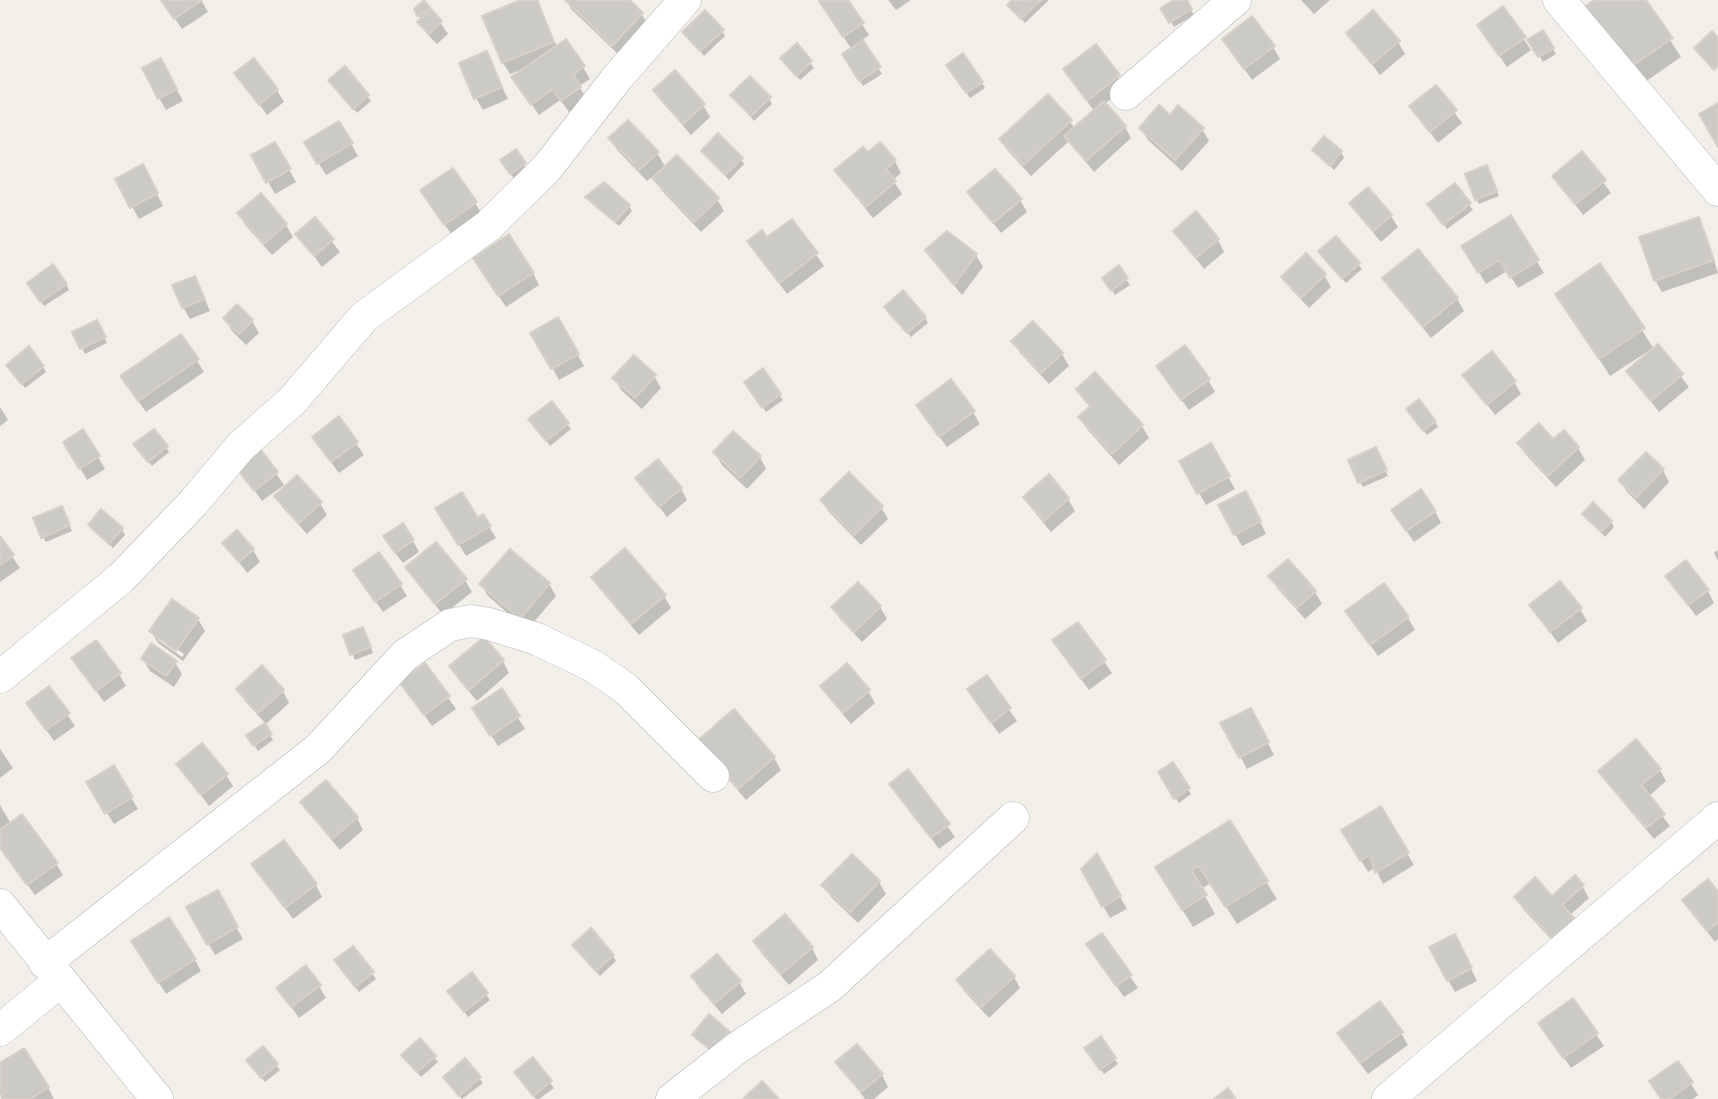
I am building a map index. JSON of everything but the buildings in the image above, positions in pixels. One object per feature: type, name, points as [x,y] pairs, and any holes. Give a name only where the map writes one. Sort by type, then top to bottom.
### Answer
[{"type":"street","points":[[0,677],[121,578],[194,502],[241,446],[292,401],[364,317],[488,226],[518,197],[547,168],[617,78],[685,0]]},
{"type":"street","points":[[1126,94],[1234,0]]},
{"type":"street","points":[[1559,0],[1718,190]]},
{"type":"street","points":[[0,1030],[52,972],[318,749],[405,655],[450,625],[471,621],[489,624],[537,639],[593,666],[625,688],[713,776]]},
{"type":"street","points":[[672,1099],[737,1048],[829,987],[1013,818]]},
{"type":"street","points":[[1388,1099],[1718,818]]},
{"type":"street","points":[[0,905],[156,1099]]}]
